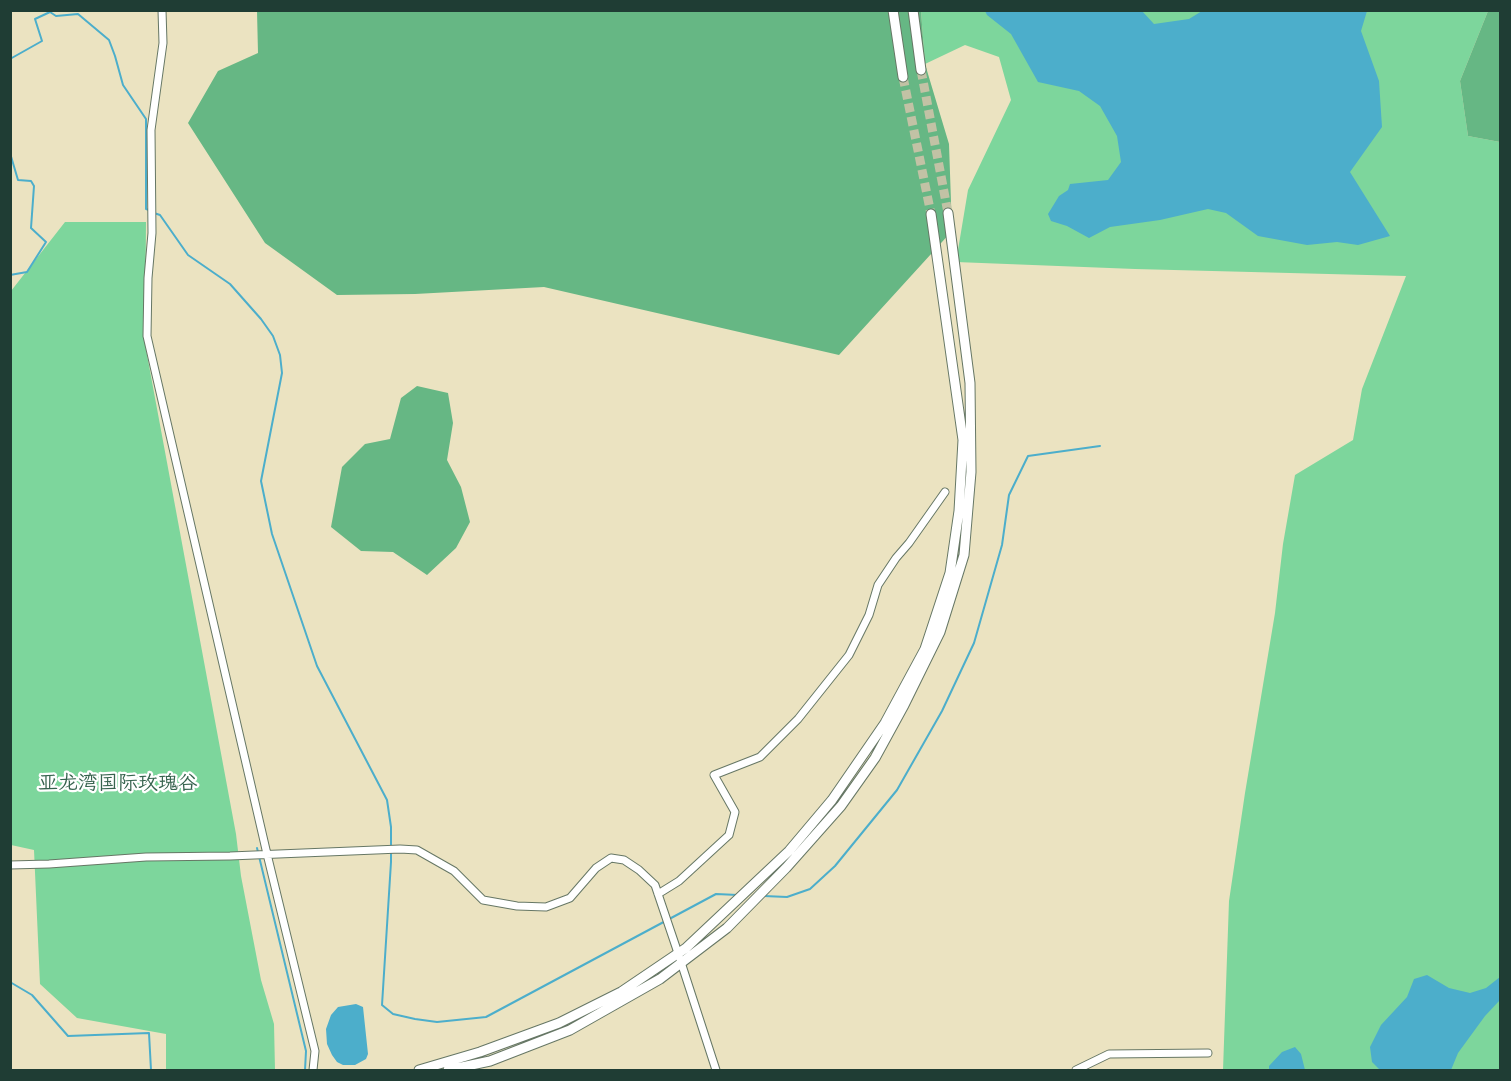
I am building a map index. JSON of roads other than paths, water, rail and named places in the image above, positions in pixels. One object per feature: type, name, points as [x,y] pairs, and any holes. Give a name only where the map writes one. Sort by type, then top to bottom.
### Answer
[{"type":"main road","points":[[893,10],[903,77]]},
{"type":"main road","points":[[913,10],[921,70]]},
{"type":"main road","points":[[419,1071],[480,1052],[559,1023],[621,992],[686,948],[825,816],[841,806],[875,758],[940,632],[964,555],[971,472],[970,383],[948,213]]},
{"type":"main road","points":[[448,1071],[490,1061],[570,1030],[660,979],[727,928],[786,868],[825,816],[843,784],[885,723],[925,649],[950,573],[959,511],[963,440],[931,214]]},
{"type":"main road","points":[[843,784],[840,790],[842,796],[853,788]]},
{"type":"street","points":[[162,10],[163,43],[151,130],[152,233],[148,278],[147,336],[315,1051],[313,1071]]},
{"type":"street","points":[[658,894],[679,880],[729,835],[735,812],[714,775],[760,757],[798,719],[849,655],[869,615],[878,585],[945,492]]},
{"type":"street","points":[[10,865],[146,857],[384,849],[417,850],[454,871],[483,900],[517,906],[546,907],[570,898],[596,868],[611,858],[624,860],[655,885],[716,1071]]},
{"type":"street","points":[[1076,1071],[1109,1054],[1208,1053]]},
{"type":"water","points":[[985,11],[1142,11],[1154,24],[1189,19],[1202,11],[1367,11],[1361,31],[1379,81],[1382,127],[1350,172],[1390,236],[1358,245],[1337,242],[1307,245],[1258,236],[1226,213],[1208,209],[1160,220],[1110,227],[1089,238],[1067,226],[1051,221],[1048,214],[1059,196],[1068,190],[1070,184],[1108,180],[1121,162],[1117,136],[1100,106],[1079,91],[1038,82],[1011,34]]},
{"type":"water","points":[[1427,975],[1449,988],[1470,993],[1486,988],[1500,977],[1500,1000],[1485,1016],[1458,1053],[1451,1070],[1380,1070],[1372,1062],[1370,1047],[1381,1025],[1407,997],[1414,979]]},
{"type":"water","points":[[356,1004],[363,1007],[368,1054],[366,1059],[355,1065],[343,1065],[337,1062],[332,1055],[327,1044],[326,1029],[331,1015],[338,1007]]},
{"type":"water","points":[[1295,1047],[1301,1054],[1305,1070],[1269,1070],[1269,1066],[1282,1052]]},
{"type":"waterway","points":[[10,59],[42,41],[35,19],[50,12],[56,16],[78,14],[109,40],[123,85],[146,119],[146,209],[149,210]]},
{"type":"waterway","points":[[10,153],[18,180],[31,181],[34,186],[31,228],[46,242],[27,272],[10,275]]},
{"type":"waterway","points":[[154,213],[160,215],[188,255],[230,284],[273,336],[280,355],[282,373],[261,481],[272,534],[317,666],[387,800],[391,827],[391,862],[382,1005],[393,1014],[437,1022],[486,1017],[716,894],[738,895]]},
{"type":"waterway","points":[[764,896],[787,897],[810,889],[835,866],[897,790],[942,711],[974,643],[1002,545],[1009,495],[1028,456],[1100,446]]},
{"type":"waterway","points":[[257,848],[306,1051],[305,1070]]},
{"type":"waterway","points":[[10,982],[32,995],[68,1036],[149,1033],[151,1070]]},
{"type":"tunnel","points":[[921,70],[948,213]]},
{"type":"tunnel","points":[[903,77],[931,214]]},
{"type":"park label","name":"亚龙湾国际玫瑰谷","points":[[118,784]]}]
